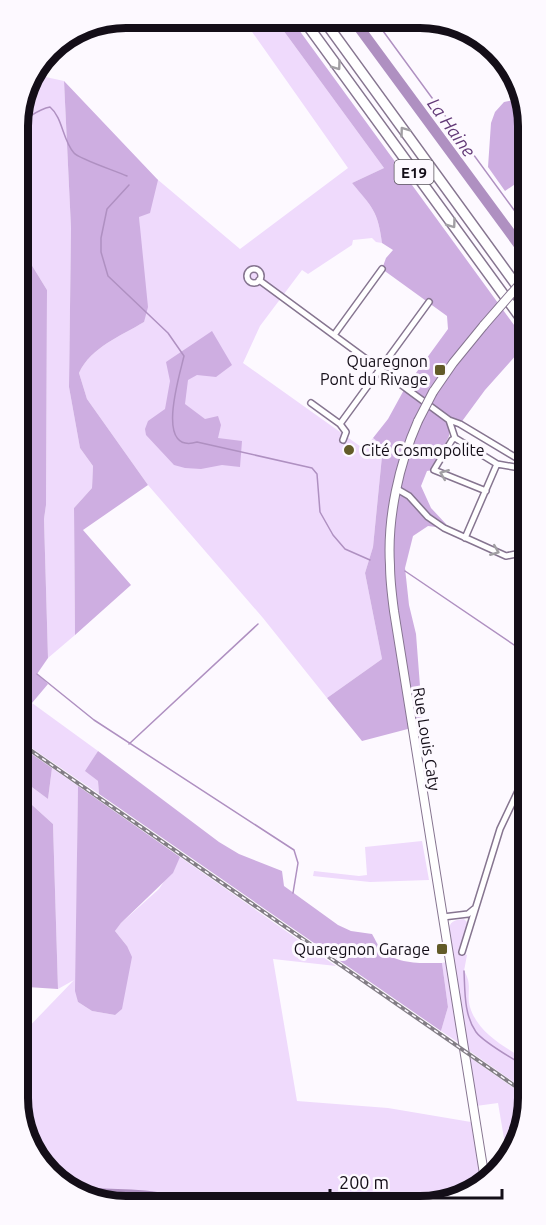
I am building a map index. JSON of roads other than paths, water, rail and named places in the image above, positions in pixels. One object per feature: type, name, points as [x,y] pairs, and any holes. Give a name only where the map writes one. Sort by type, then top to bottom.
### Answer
[{"type":"highway","name":"E19","points":[[310,28],[518,314]]},
{"type":"highway","name":"E19","points":[[330,28],[518,287]]},
{"type":"main road","name":"Rue Louis Caty","points":[[484,1172],[395,622],[390,565],[391,534],[397,489],[406,454],[433,392],[484,325],[518,286]]},
{"type":"street","points":[[334,335],[382,269]]},
{"type":"street","points":[[259,280],[449,420],[460,424],[518,459]]},
{"type":"street","points":[[340,424],[429,303]]},
{"type":"street","points":[[311,403],[340,424],[346,432],[343,440]]},
{"type":"street","points":[[449,420],[453,439],[434,470],[486,490]]},
{"type":"street","points":[[453,439],[497,464],[518,468]]},
{"type":"street","points":[[465,538],[497,464]]},
{"type":"street","points":[[397,489],[409,496],[428,517],[444,528],[506,556],[518,554]]},
{"type":"street","points":[[462,952],[500,829],[517,790]]},
{"type":"street","points":[[443,917],[468,914],[475,908]]},
{"type":"waterway","name":"La Haine","points":[[381,28],[518,215]]},
{"type":"waterway","points":[[30,117],[50,107],[58,117],[67,141],[77,156],[127,176]]},
{"type":"waterway","points":[[129,185],[107,209],[101,238],[101,252],[108,276],[168,333],[184,356],[173,411],[176,437],[184,443],[197,442],[312,468],[317,474],[320,512],[333,535],[345,549],[370,560]]},
{"type":"waterway","points":[[405,571],[517,647]]},
{"type":"waterway","points":[[129,744],[258,624]]},
{"type":"waterway","points":[[37,674],[94,720],[294,850],[298,863],[293,893]]},
{"type":"waterway","points":[[464,971],[467,1011],[476,1032],[517,1061]]},
{"type":"railway","points":[[28,749],[517,1087]]},
{"type":"place","name":"Quaregnon Pont du Rivage","points":[[440,370]]},
{"type":"place","name":"Cité Cosmopolite","points":[[349,450]]},
{"type":"place","name":"Quaregnon Garage","points":[[442,949]]}]
